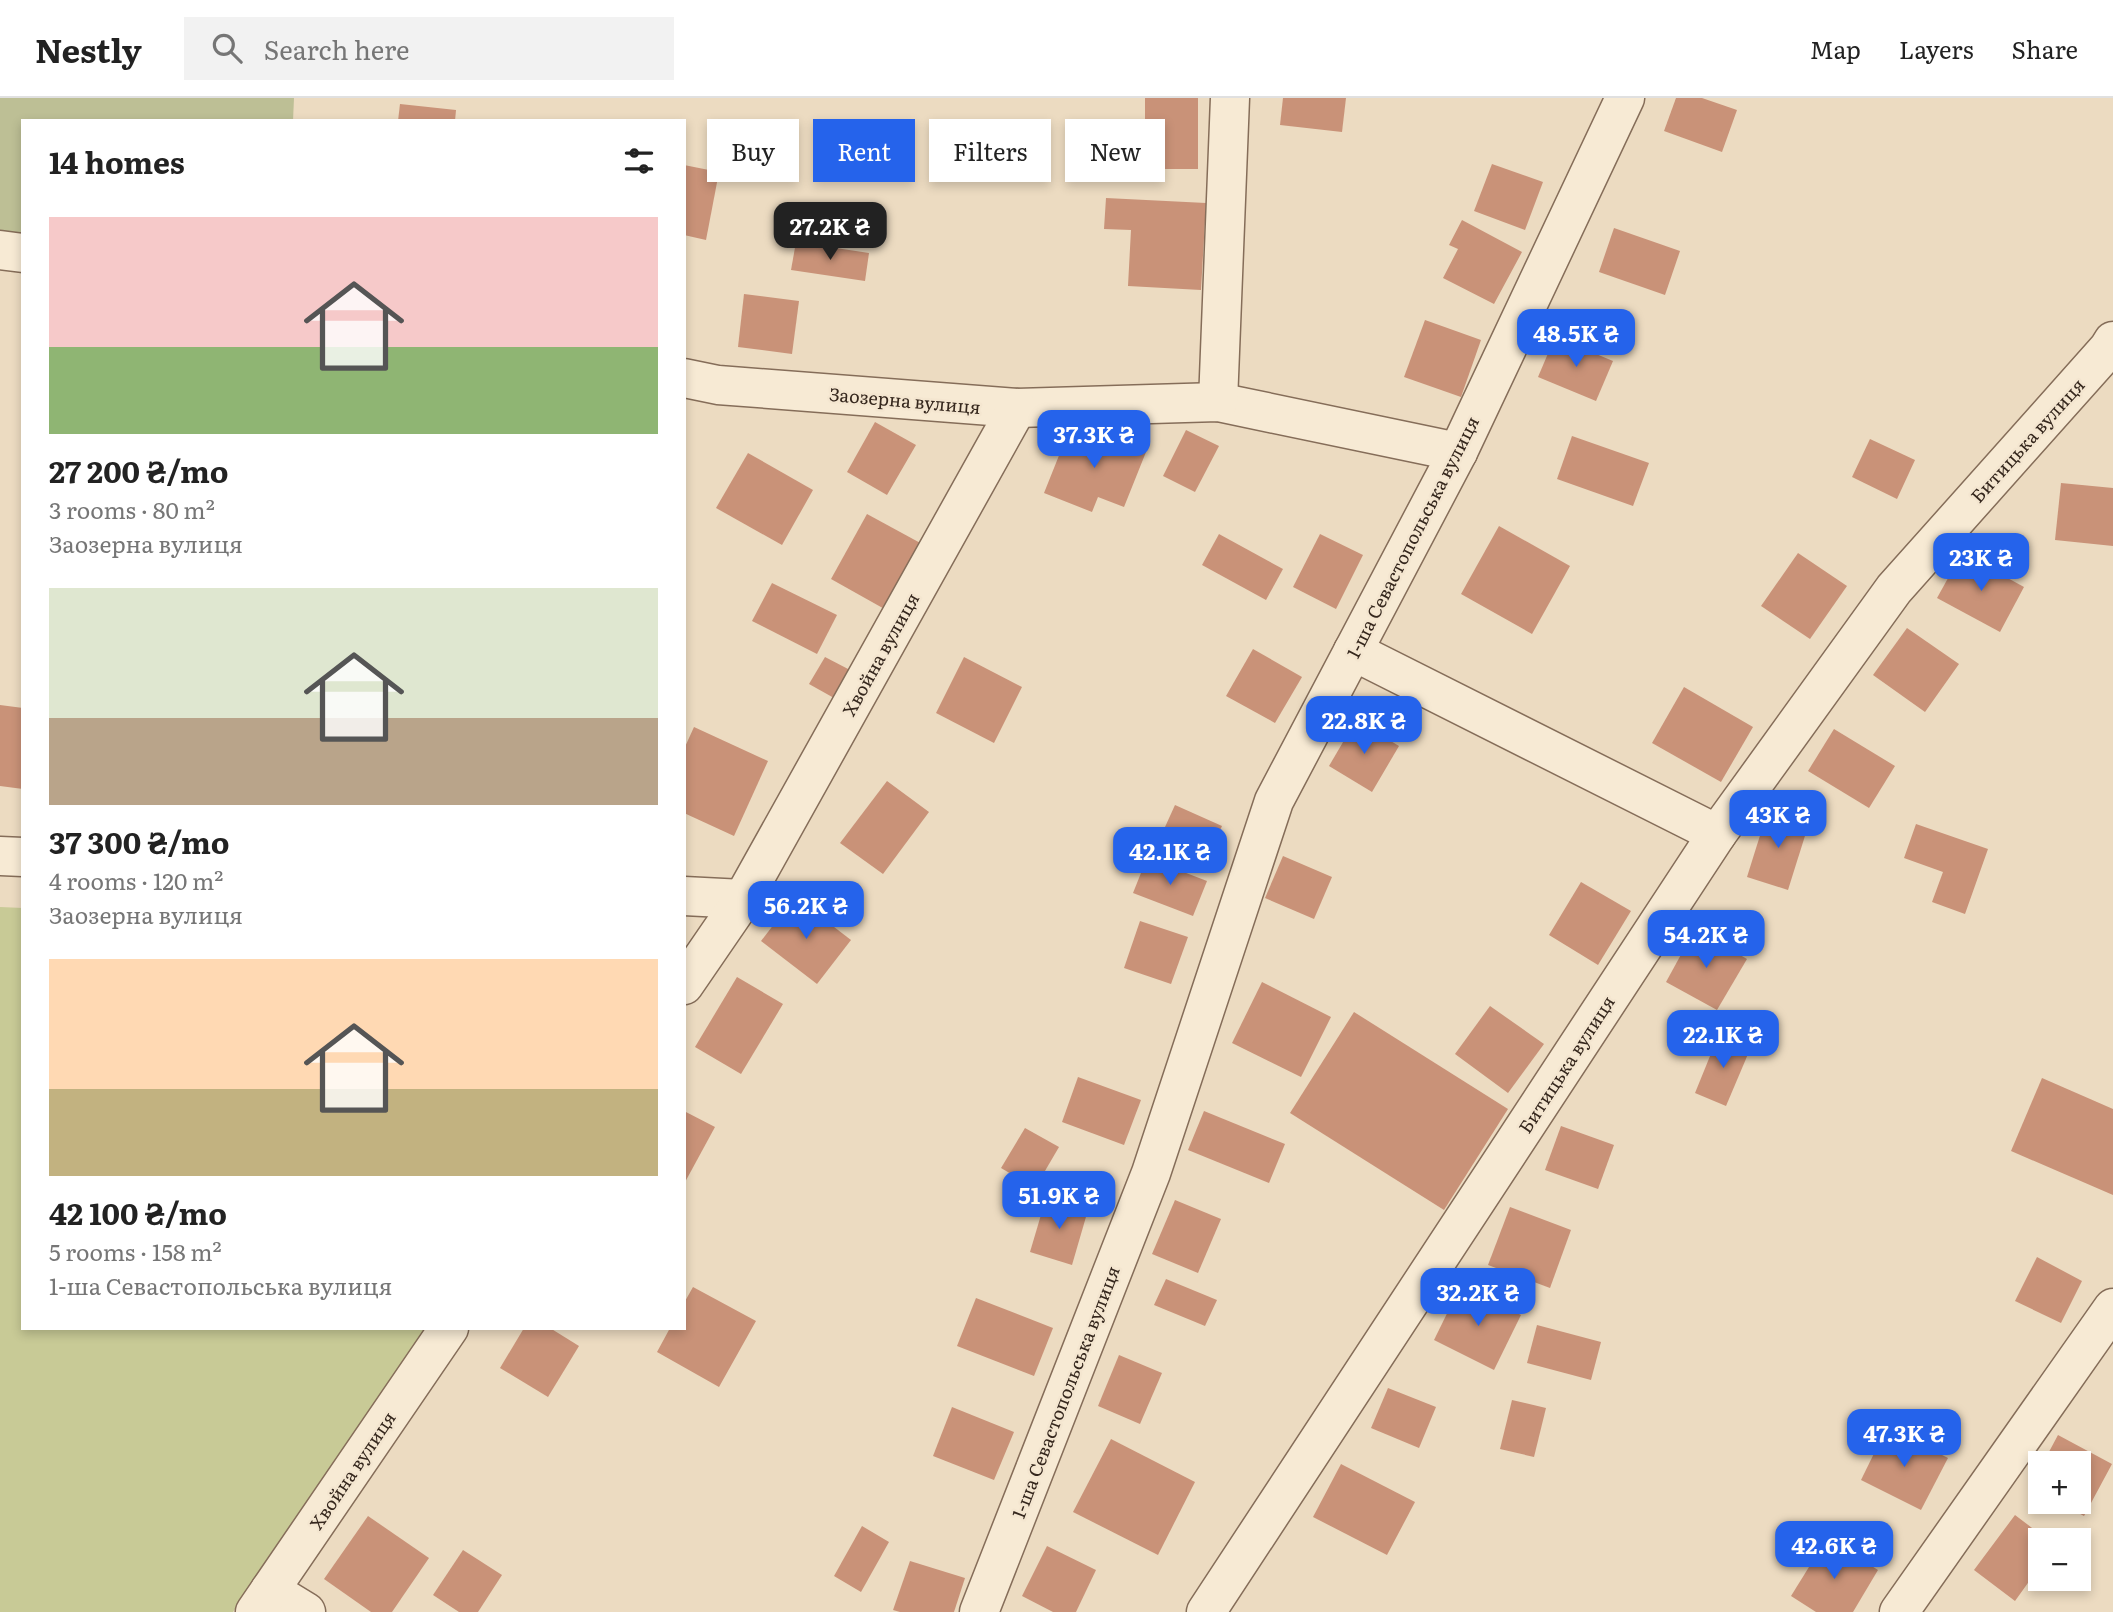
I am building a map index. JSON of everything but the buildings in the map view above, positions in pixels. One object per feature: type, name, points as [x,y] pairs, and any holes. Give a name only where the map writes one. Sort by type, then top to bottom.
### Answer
[{"type":"street","points":[[1218,402],[1230,98]]},
{"type":"street","name":"1-ша Севастопольська вулиця","points":[[979,1612],[1151,1173],[1274,801],[1458,452],[1625,98]]},
{"type":"street","points":[[0,250],[21,253]]},
{"type":"street","name":"Битицька вулиця","points":[[1206,1612],[1717,834],[1894,589],[2113,341]]},
{"type":"street","name":"Заозерна вулиця","points":[[686,378],[718,385],[1017,408],[1218,402],[1458,452]]},
{"type":"street","name":"Хвойна вулиця","points":[[686,982],[743,899],[1017,408]]},
{"type":"street","points":[[1353,652],[1717,834]]},
{"type":"street","points":[[0,856],[21,857]]},
{"type":"street","points":[[686,896],[743,899]]},
{"type":"street","points":[[1899,1612],[2113,1308]]},
{"type":"street","name":"Хвойна вулиця","points":[[263,1601],[448,1330]]},
{"type":"street","points":[[263,1601],[306,1612]]},
{"type":"green space","points":[[0,98],[294,98],[293,119],[21,119],[21,235],[0,233]]},
{"type":"green space","points":[[0,907],[21,908],[21,1330],[427,1330],[233,1612],[0,1612]]}]
